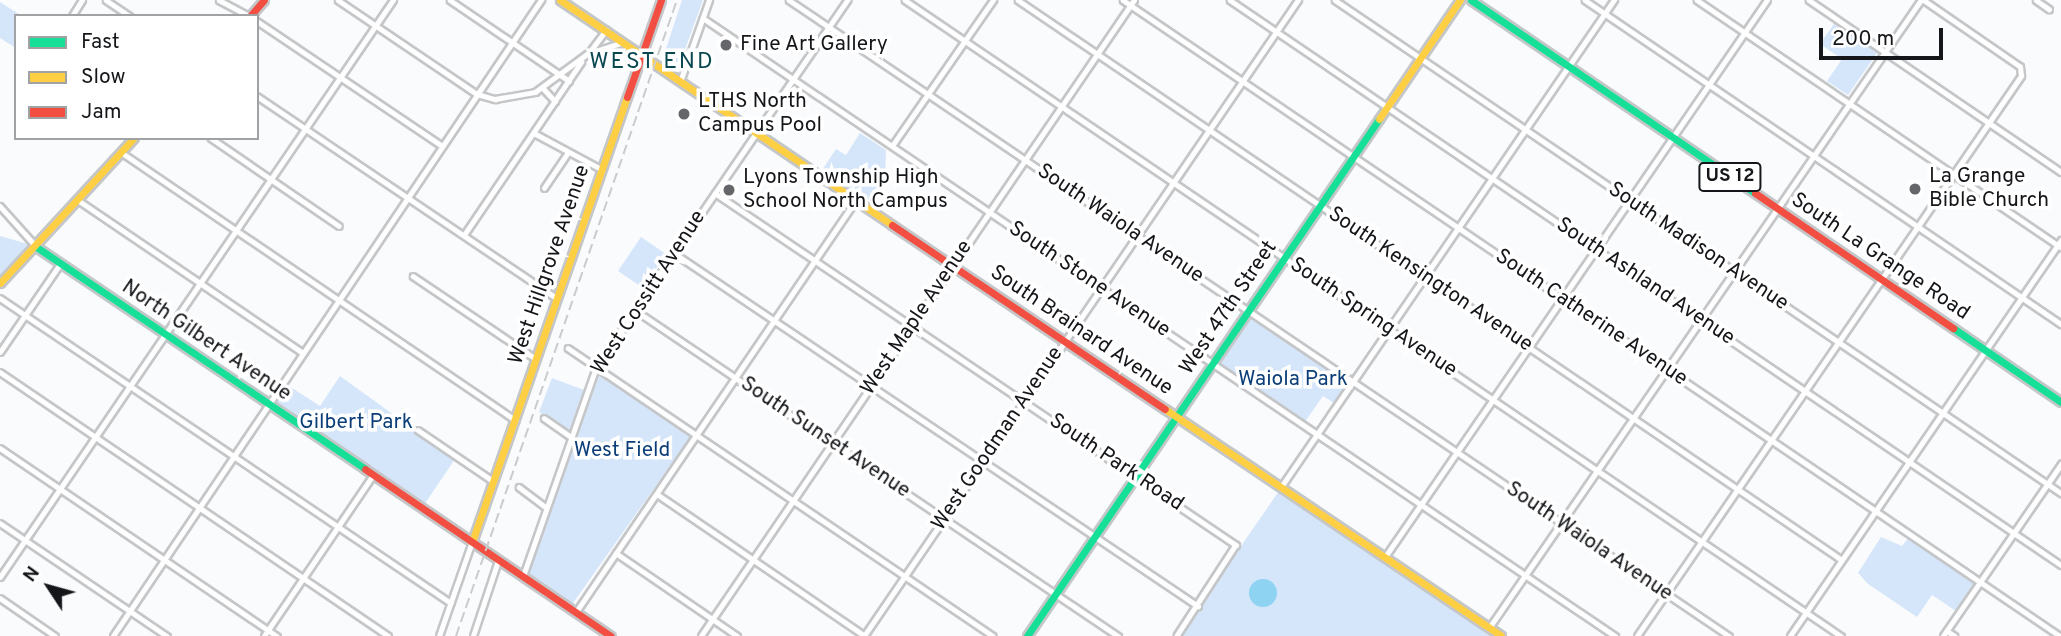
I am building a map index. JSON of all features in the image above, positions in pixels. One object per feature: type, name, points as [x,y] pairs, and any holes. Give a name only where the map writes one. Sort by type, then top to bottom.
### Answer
[{"type":"street","points":[[106,0],[127,14]]},
{"type":"street","points":[[219,0],[245,14]]},
{"type":"street","points":[[251,14],[264,0]]},
{"type":"street","points":[[338,0],[477,94],[513,98],[543,88],[562,76],[587,54],[624,43]]},
{"type":"street","points":[[0,577],[373,23],[393,0]]},
{"type":"street","points":[[450,0],[569,81]]},
{"type":"street","points":[[113,636],[541,0]]},
{"type":"street","name":"South Brainard Avenue","points":[[560,0],[1501,636]]},
{"type":"street","name":"West Hillgrove Avenue","points":[[472,542],[662,0]]},
{"type":"street","points":[[680,82],[709,0]]},
{"type":"street","name":"South Waiola Avenue","points":[[789,0],[1728,636]]},
{"type":"street","name":"West Cossitt Avenue","points":[[523,577],[596,367],[848,0]]},
{"type":"street","name":"South Spring Avenue","points":[[905,0],[1841,636]]},
{"type":"street","points":[[892,146],[993,0]]},
{"type":"street","name":"South Kensington Avenue","points":[[1018,0],[1842,560]]},
{"type":"street","name":"South Catherine Avenue","points":[[1123,0],[1133,3],[1242,81],[2060,636]]},
{"type":"street","name":"South Ashland Avenue","points":[[1230,0],[2061,565]]},
{"type":"street","name":"West Goodman Avenue","points":[[864,636],[1298,0]]},
{"type":"street","name":"South Madison Avenue","points":[[1335,0],[2061,493]]},
{"type":"street","name":"West 47th Street","points":[[1027,636],[1460,0]]},
{"type":"street","name":"South La Grange Road","points":[[1471,0],[2061,402]]},
{"type":"street","points":[[1584,0],[2061,324]]},
{"type":"street","points":[[1281,487],[1614,0]]},
{"type":"street","points":[[1697,0],[1953,175],[2060,244],[1790,636]]},
{"type":"street","points":[[1385,557],[1767,0]]},
{"type":"street","points":[[1809,0],[2061,172]]},
{"type":"street","points":[[1489,628],[1922,0],[2022,71],[1637,636]]},
{"type":"street","points":[[2036,0],[2049,9]]},
{"type":"street","name":"West Maple Avenue","points":[[701,636],[1133,3]]},
{"type":"street","name":"South Stone Avenue","points":[[703,18],[1615,636]]},
{"type":"street","points":[[259,22],[443,146]]},
{"type":"street","points":[[464,235],[606,30]]},
{"type":"street","points":[[543,88],[555,101]]},
{"type":"street","points":[[259,97],[556,298]]},
{"type":"street","points":[[534,133],[566,155],[602,169]]},
{"type":"street","points":[[0,284],[132,140]]},
{"type":"street","points":[[214,140],[339,226]]},
{"type":"street","points":[[121,152],[515,420]]},
{"type":"street","points":[[544,188],[566,155]]},
{"type":"street","name":"South Park Road","points":[[715,193],[1237,546],[1198,606]]},
{"type":"street","points":[[78,200],[303,353]]},
{"type":"street","points":[[576,612],[856,200]]},
{"type":"street","name":"North Gilbert Avenue","points":[[0,206],[35,246],[611,636]]},
{"type":"street","points":[[674,253],[1198,606],[1177,636]]},
{"type":"street","points":[[0,352],[61,263]]},
{"type":"street","points":[[414,276],[536,359]]},
{"type":"street","points":[[0,298],[451,603]]},
{"type":"street","name":"South Sunset Avenue","points":[[635,310],[1118,636]]},
{"type":"street","points":[[568,348],[993,636]]},
{"type":"street","points":[[0,372],[388,636]]},
{"type":"street","points":[[544,418],[571,437]]},
{"type":"street","points":[[418,430],[494,481]]},
{"type":"street","points":[[0,448],[277,636]]},
{"type":"street","points":[[1955,636],[1945,633],[2061,464]]},
{"type":"street","points":[[264,636],[373,475]]},
{"type":"street","points":[[519,487],[546,507]]},
{"type":"street","points":[[657,494],[864,636]]},
{"type":"street","points":[[0,523],[167,636]]},
{"type":"street","points":[[439,636],[472,542]]},
{"type":"street","points":[[616,553],[737,636]]},
{"type":"street","points":[[473,636],[499,560]]},
{"type":"street","points":[[0,598],[55,636]]},
{"type":"green space","points":[[682,0],[703,0],[675,77],[660,67]]},
{"type":"green space","points":[[0,2],[19,14],[14,14],[14,47],[0,38]]},
{"type":"green space","points":[[1834,24],[1877,53],[1848,95],[1827,81],[1842,59],[1820,44]]},
{"type":"green space","points":[[860,133],[886,150],[885,178],[867,201],[822,170],[836,149],[846,155]]},
{"type":"green space","points":[[0,236],[28,244],[0,277]]},
{"type":"green space","points":[[641,237],[666,254],[643,288],[618,271]]},
{"type":"green space","name":"Waiola Park","points":[[1248,317],[1348,383],[1334,403],[1323,396],[1304,423],[1216,363]]},
{"type":"green space","name":"West Field","points":[[600,373],[691,436],[571,606],[527,575]]},
{"type":"green space","name":"Gilbert Park","points":[[340,376],[455,459],[424,505],[276,405],[286,384],[320,406]]},
{"type":"green space","points":[[552,378],[584,390],[569,431],[539,412]]},
{"type":"green space","points":[[1279,491],[1493,636],[1179,636]]},
{"type":"green space","points":[[1881,537],[1902,546],[1909,537],[1976,583],[1956,611],[1932,595],[1917,617],[1868,584],[1858,573]]},
{"type":"water","points":[[1263,579],[1273,583],[1277,593],[1273,603],[1263,607],[1253,603],[1249,593],[1253,583]]},
{"type":"railway","points":[[456,636],[677,0]]},
{"type":"traffic: fast","points":[[1471,0],[1755,193]]},
{"type":"traffic: fast","points":[[1027,636],[1379,119]]},
{"type":"traffic: fast","points":[[35,246],[365,469]]},
{"type":"traffic: fast","points":[[1953,328],[2061,402]]},
{"type":"traffic: slow","points":[[560,0],[892,225]]},
{"type":"traffic: slow","points":[[1379,119],[1460,0]]},
{"type":"traffic: slow","points":[[472,542],[627,97]]},
{"type":"traffic: slow","points":[[0,283],[132,140]]},
{"type":"traffic: slow","points":[[1165,409],[1501,636]]},
{"type":"traffic: jam","points":[[252,14],[264,0]]},
{"type":"traffic: jam","points":[[627,97],[661,0]]},
{"type":"traffic: jam","points":[[1755,193],[1953,328]]},
{"type":"traffic: jam","points":[[892,225],[1165,409]]},
{"type":"traffic: jam","points":[[365,469],[611,636]]},
{"type":"place","name":"Fine Art Gallery","points":[[726,45]]},
{"type":"place","name":"LTHS North Campus Pool","points":[[684,114]]},
{"type":"place","name":"La Grange Bible Church","points":[[1915,189]]},
{"type":"place","name":"Lyons Township High School North Campus","points":[[729,190]]},
{"type":"district","name":"WEST END","points":[[652,63]]}]
